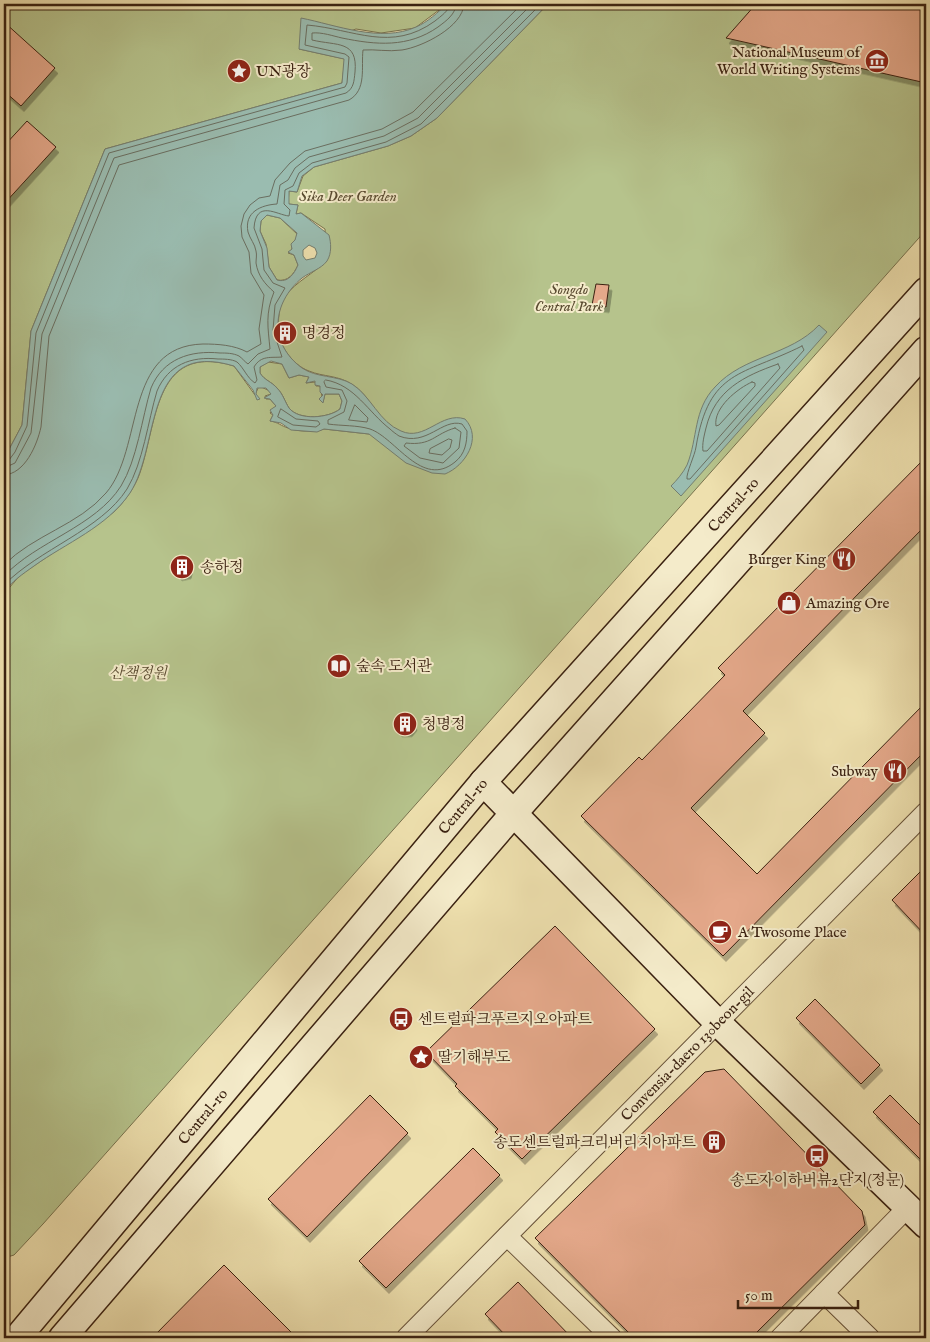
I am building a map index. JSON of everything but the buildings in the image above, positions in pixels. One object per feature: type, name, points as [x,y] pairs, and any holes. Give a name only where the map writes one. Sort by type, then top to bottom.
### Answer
[{"type":"main road","name":"Central-ro","points":[[17,1338],[483,782],[926,291]]},
{"type":"main road","points":[[62,1338],[513,814],[926,350]]},
{"type":"main road","points":[[483,782],[718,1023],[918,1216]]},
{"type":"street","name":"Convensia-daero 130beon-gil","points":[[406,1338],[926,812]]},
{"type":"street","points":[[780,1338],[824,1293],[918,1216]]},
{"type":"street","points":[[507,1236],[612,1338]]},
{"type":"street","points":[[824,1293],[870,1338]]},
{"type":"green space","points":[[4,4],[447,4],[415,28],[381,33],[356,29],[299,49],[345,59],[342,83],[105,149],[31,331],[22,425],[4,459]]},
{"type":"green space","name":"Songdo Central Park","points":[[548,4],[926,4],[926,230],[43,1224],[14,1255],[4,1258],[4,594],[20,575],[114,512],[124,500],[138,478],[162,394],[172,377],[187,366],[207,362],[234,366],[255,395],[259,386],[270,391],[271,394],[265,396],[266,399],[270,399],[276,406],[270,413],[273,415],[270,421],[286,427],[302,431],[324,429],[369,434],[378,414],[363,394],[348,382],[314,373],[297,364],[287,353],[278,333],[279,314],[285,296],[326,261],[325,229],[301,213],[296,214],[298,205],[288,204],[289,191],[297,192],[303,176],[314,167],[388,146],[411,136],[437,118]]},
{"type":"green space","points":[[267,215],[280,218],[297,234],[297,238],[292,243],[292,249],[288,253],[294,255],[298,265],[292,274],[284,280],[277,280],[269,267],[266,244],[260,231],[261,221]]},
{"type":"green space","points":[[268,362],[282,364],[289,378],[299,375],[309,377],[306,383],[315,382],[316,386],[320,386],[323,402],[325,394],[339,394],[342,401],[340,409],[329,414],[314,417],[294,412],[289,408],[279,390],[260,373],[260,367]]},
{"type":"water","points":[[447,4],[548,4],[437,118],[411,136],[388,146],[314,167],[302,176],[297,192],[289,191],[289,204],[298,205],[296,214],[301,213],[329,235],[331,245],[329,258],[325,264],[302,278],[292,288],[280,311],[278,323],[283,347],[302,368],[352,384],[365,395],[393,427],[401,431],[418,433],[448,419],[465,419],[470,426],[472,443],[465,458],[459,465],[445,474],[432,473],[406,463],[369,434],[324,429],[317,432],[291,430],[281,423],[270,421],[273,415],[270,410],[276,406],[270,399],[264,398],[271,394],[266,388],[257,388],[256,394],[260,399],[257,400],[253,390],[234,366],[204,361],[183,367],[169,381],[159,401],[140,473],[130,493],[121,505],[98,525],[21,575],[4,594],[4,459],[22,425],[31,331],[105,149],[342,83],[344,59],[299,49],[301,18],[358,31],[388,33],[416,27],[429,20]],"holes":[[[267,215],[280,218],[297,233],[295,240],[291,244],[292,249],[288,252],[294,255],[298,265],[287,279],[281,281],[277,280],[269,267],[267,248],[260,231],[261,221]],[[309,245],[315,248],[317,253],[315,258],[306,260],[303,256],[303,250]],[[271,361],[282,364],[289,378],[299,375],[309,377],[306,383],[315,381],[315,385],[320,386],[320,392],[323,395],[319,399],[323,403],[325,394],[339,394],[342,401],[340,409],[329,414],[314,417],[294,412],[289,408],[279,390],[260,373],[260,367]]]},
{"type":"water","points":[[819,325],[827,332],[681,496],[671,486],[687,465],[699,415],[708,396],[715,387],[739,368],[795,343]]},
{"type":"place","name":"National Museum of World Writing Systems","points":[[877,61]]},
{"type":"place","name":"UN광장","points":[[239,71]]},
{"type":"place","name":"명경정","points":[[285,333]]},
{"type":"place","name":"Burger King","points":[[844,559]]},
{"type":"place","name":"송하정","points":[[182,567]]},
{"type":"place","name":"Amazing Ore","points":[[789,603]]},
{"type":"place","name":"숲속 도서관","points":[[339,666]]},
{"type":"place","name":"청명정","points":[[405,724]]},
{"type":"place","name":"Subway","points":[[895,771]]},
{"type":"place","name":"A Twosome Place","points":[[720,932]]},
{"type":"place","name":"센트럴파크푸르지오아파트","points":[[401,1019]]},
{"type":"place","name":"딸기해부도","points":[[421,1057]]},
{"type":"place","name":"송도센트럴파크리버리치아파트","points":[[714,1142]]},
{"type":"place","name":"송도자이하버뷰2단지(정문)","points":[[817,1156]]},
{"type":"park label","name":"Sika Deer Garden","points":[[348,196]]},
{"type":"park label","name":"산책정원","points":[[138,673]]}]
